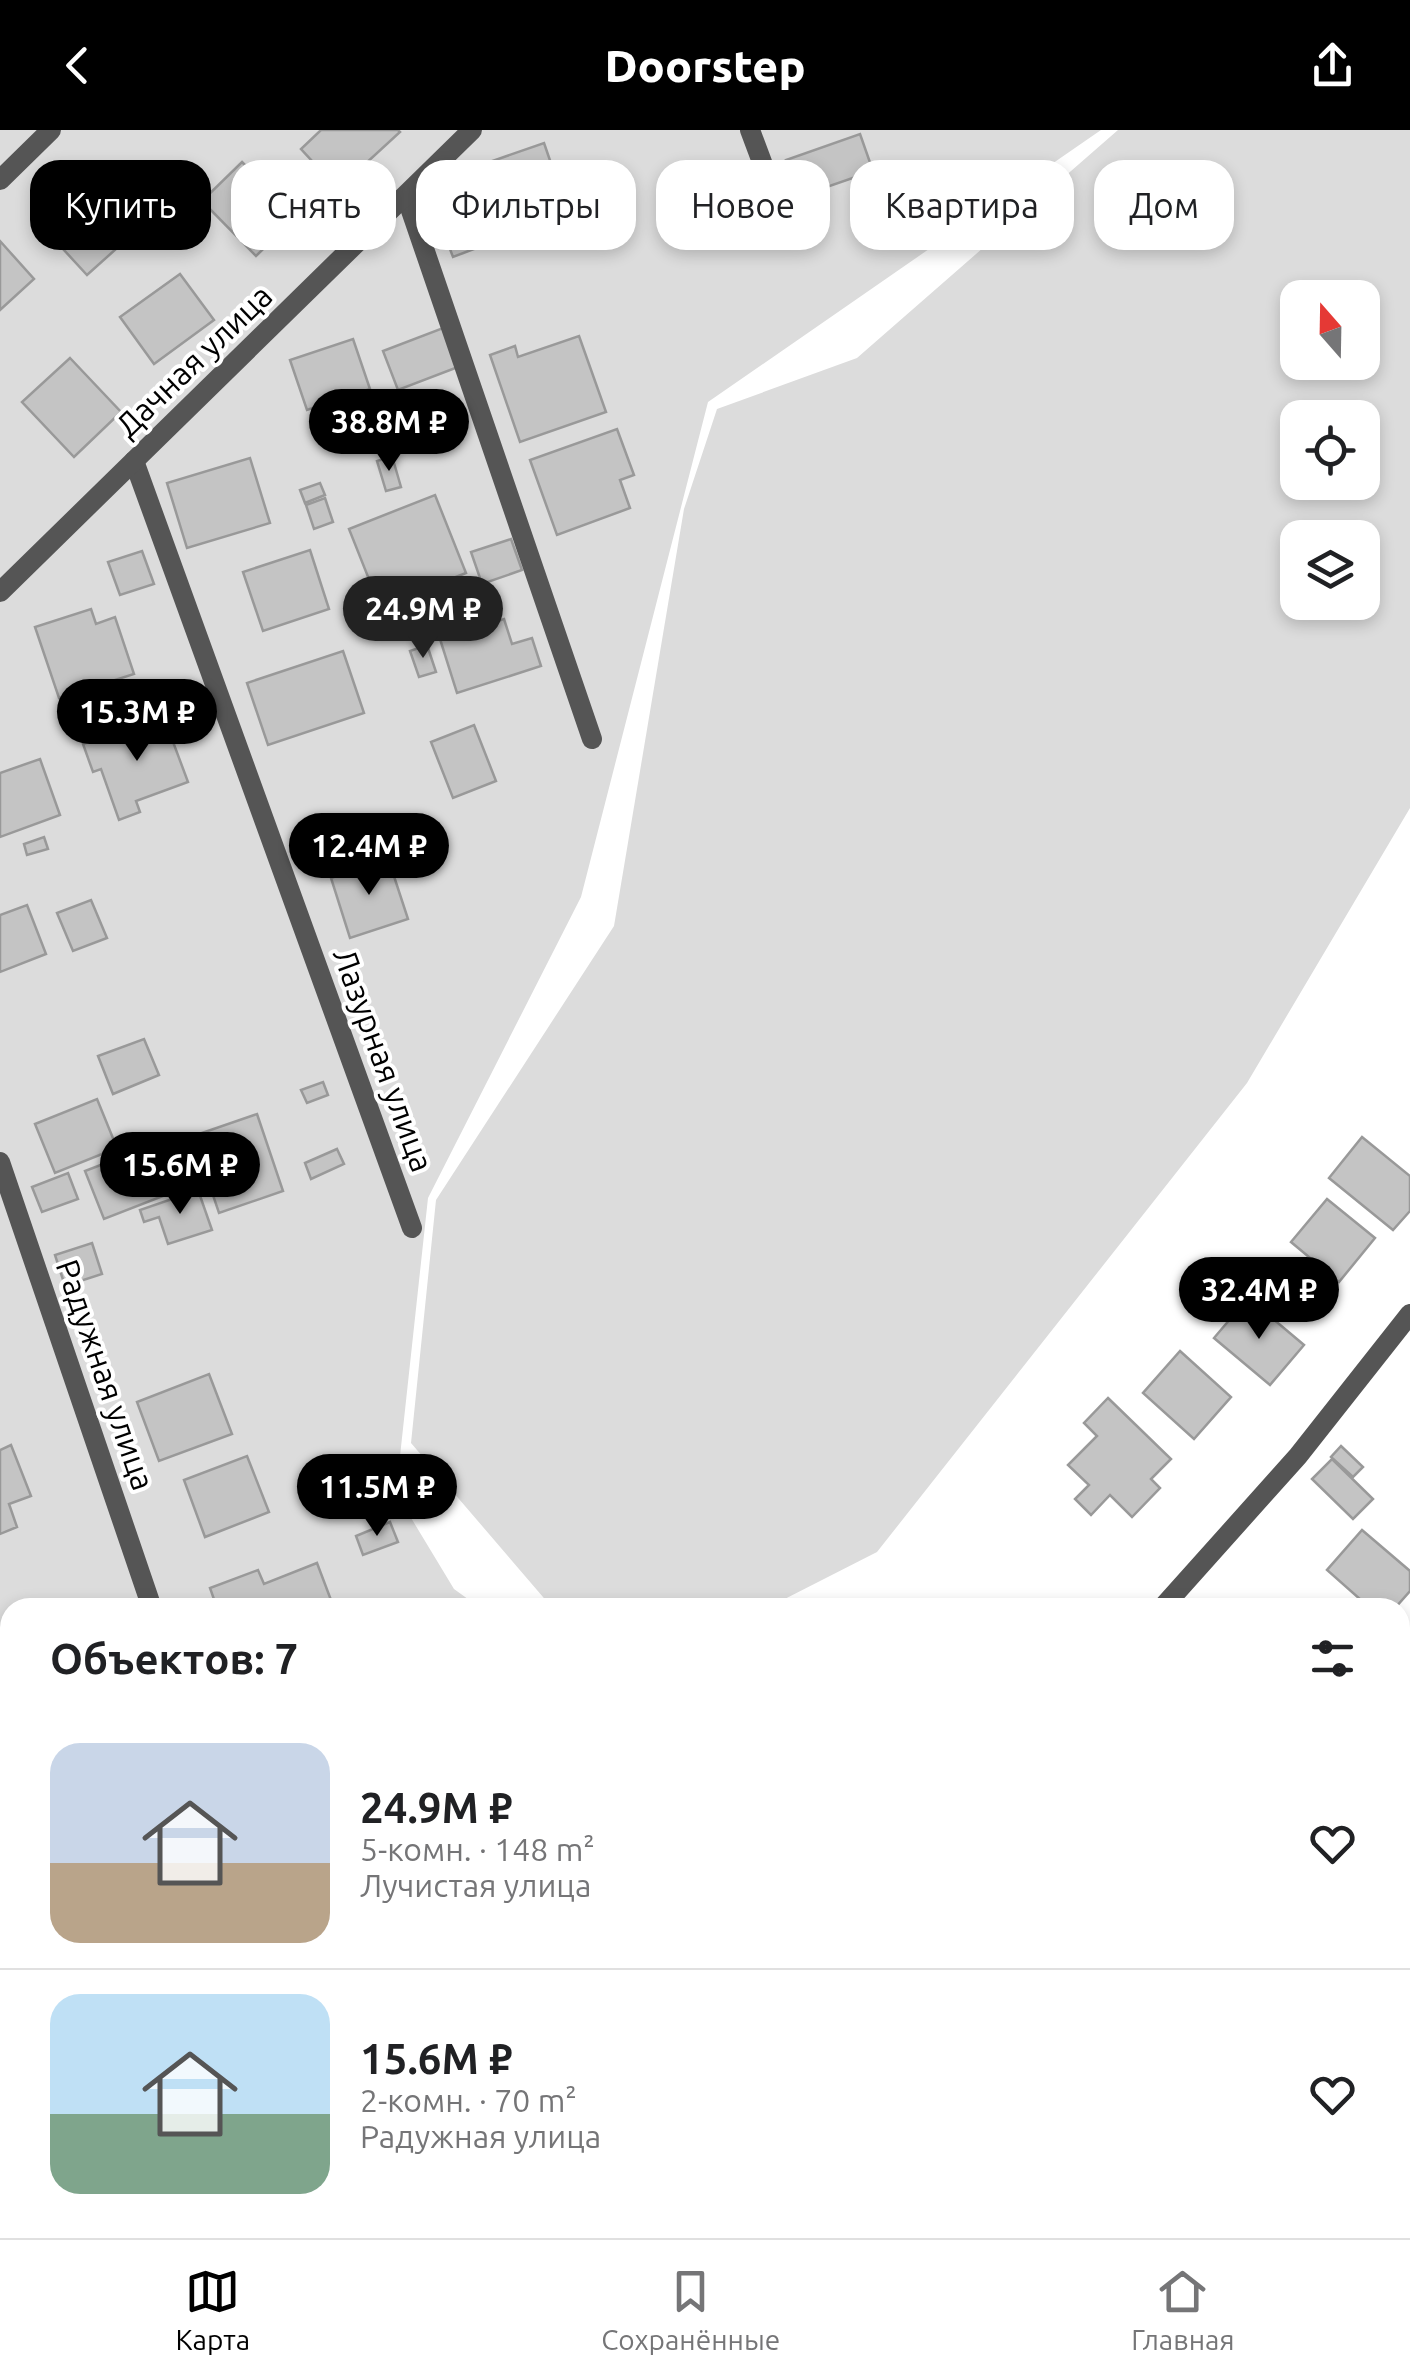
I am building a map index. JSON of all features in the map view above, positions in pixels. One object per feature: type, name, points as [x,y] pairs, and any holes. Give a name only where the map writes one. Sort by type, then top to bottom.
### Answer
[{"type":"street","points":[[0,180],[51,130]]},
{"type":"street","name":"Дачная улица","points":[[0,592],[472,130]]},
{"type":"street","points":[[750,130],[761,160]]},
{"type":"street","points":[[406,196],[592,740]]},
{"type":"street","name":"Лазурная улица","points":[[134,460],[412,1228]]},
{"type":"street","name":"Радужная улица","points":[[0,1162],[149,1598]]},
{"type":"street","points":[[1171,1598],[1298,1456],[1410,1314]]},
{"type":"shaded area","points":[[0,130],[1101,130],[1058,160],[850,160],[850,250],[928,250],[708,402],[581,897],[428,1198],[396,1493],[454,1589],[466,1598],[0,1598]]},
{"type":"shaded area","points":[[1118,130],[1410,130],[1410,808],[1247,1083],[877,1552],[787,1598],[544,1598],[411,1443],[436,1200],[614,926],[684,509],[717,409],[857,358],[981,250],[1074,250],[1074,168]]},
{"type":"building","points":[[321,130],[400,132],[370,160],[311,160],[301,149]]},
{"type":"building","points":[[860,134],[869,160],[850,160],[850,179],[830,186],[830,160],[786,160]]},
{"type":"building","points":[[544,143],[550,160],[495,160]]},
{"type":"building","points":[[231,173],[231,231],[211,210],[211,192]]},
{"type":"building","points":[[0,241],[34,279],[0,310]]},
{"type":"building","points":[[64,250],[115,250],[87,275]]},
{"type":"building","points":[[450,250],[471,250],[453,257]]},
{"type":"building","points":[[180,274],[214,320],[154,364],[120,317]]},
{"type":"building","points":[[443,328],[458,367],[398,390],[383,351]]},
{"type":"building","points":[[579,336],[606,412],[520,442],[490,355],[515,346],[518,357]]},
{"type":"building","points":[[353,339],[370,389],[307,410],[290,360]]},
{"type":"building","points":[[70,358],[121,412],[74,457],[22,402]]},
{"type":"building","points":[[617,429],[634,475],[620,480],[630,508],[557,535],[530,460]]},
{"type":"building","points":[[392,456],[401,487],[386,491],[377,461]]},
{"type":"building","points":[[250,458],[270,523],[187,548],[167,483]]},
{"type":"building","points":[[320,483],[325,495],[305,503],[300,490]]},
{"type":"building","points":[[435,495],[466,573],[380,607],[349,529]]},
{"type":"building","points":[[325,498],[333,522],[314,529],[306,505]]},
{"type":"building","points":[[511,539],[522,570],[482,584],[471,552]]},
{"type":"building","points":[[310,550],[329,609],[263,631],[243,572]]},
{"type":"building","points":[[142,551],[154,584],[120,595],[108,562]]},
{"type":"building","points":[[91,609],[96,624],[115,617],[134,674],[59,698],[35,627]]},
{"type":"building","points":[[504,619],[512,644],[532,638],[541,666],[457,693],[440,639]]},
{"type":"building","points":[[427,645],[436,672],[419,677],[410,651]]},
{"type":"building","points":[[343,651],[364,713],[268,745],[247,683]]},
{"type":"building","points":[[163,715],[188,782],[136,801],[140,812],[119,820],[101,769],[93,772],[83,744]]},
{"type":"building","points":[[474,725],[496,781],[453,798],[431,742]]},
{"type":"building","points":[[40,759],[60,815],[0,837],[0,773]]},
{"type":"building","points":[[44,837],[48,849],[27,855],[24,844]]},
{"type":"building","points":[[388,858],[408,919],[350,938],[331,878]]},
{"type":"building","points":[[91,900],[107,938],[73,951],[57,913]]},
{"type":"building","points":[[27,905],[46,954],[0,972],[0,915]]},
{"type":"building","points":[[144,1039],[159,1075],[113,1094],[98,1056]]},
{"type":"building","points":[[323,1082],[328,1095],[307,1103],[301,1090]]},
{"type":"building","points":[[97,1099],[117,1148],[55,1173],[35,1124]]},
{"type":"building","points":[[257,1114],[283,1191],[219,1213],[193,1136]]},
{"type":"building","points":[[1362,1137],[1410,1176],[1410,1211],[1393,1230],[1329,1178]]},
{"type":"building","points":[[168,1139],[186,1187],[104,1219],[85,1171]]},
{"type":"building","points":[[337,1149],[344,1164],[311,1179],[305,1163]]},
{"type":"building","points":[[68,1173],[78,1199],[42,1212],[32,1187]]},
{"type":"building","points":[[198,1190],[212,1230],[168,1244],[159,1217],[144,1222],[140,1210]]},
{"type":"building","points":[[1327,1199],[1375,1238],[1339,1282],[1291,1242]]},
{"type":"building","points":[[92,1243],[102,1274],[65,1286],[55,1255]]},
{"type":"building","points":[[1248,1298],[1304,1345],[1270,1385],[1214,1338]]},
{"type":"building","points":[[1180,1351],[1231,1397],[1194,1439],[1143,1393]]},
{"type":"building","points":[[209,1374],[232,1434],[159,1461],[137,1402]]},
{"type":"building","points":[[1108,1398],[1171,1459],[1151,1479],[1160,1488],[1132,1517],[1110,1495],[1091,1515],[1075,1499],[1089,1485],[1068,1465],[1097,1436],[1084,1423]]},
{"type":"building","points":[[11,1445],[31,1496],[9,1504],[17,1527],[0,1534],[0,1450]]},
{"type":"building","points":[[1341,1446],[1363,1467],[1353,1477],[1331,1457]]},
{"type":"building","points":[[247,1456],[269,1512],[205,1537],[184,1480]]},
{"type":"building","points":[[1332,1459],[1373,1499],[1353,1519],[1312,1479]]},
{"type":"building","points":[[390,1522],[398,1542],[363,1555],[356,1536]]},
{"type":"building","points":[[1362,1530],[1410,1571],[1410,1591],[1404,1598],[1359,1598],[1327,1570]]},
{"type":"building","points":[[317,1563],[330,1598],[214,1598],[210,1588],[258,1570],[264,1584]]}]
